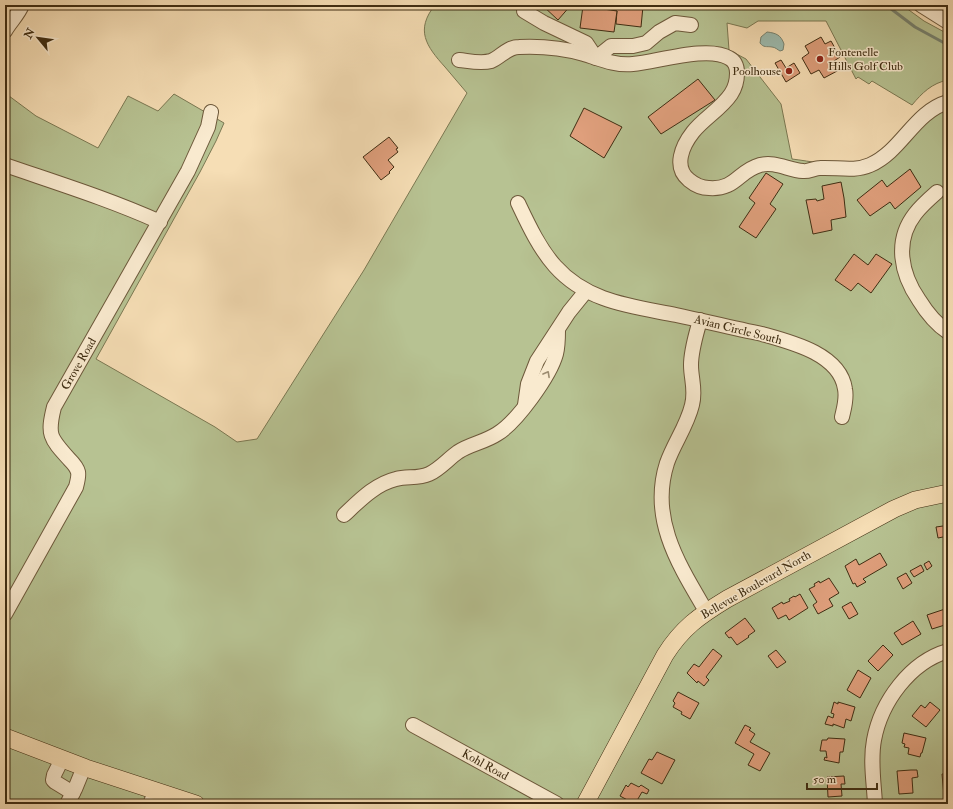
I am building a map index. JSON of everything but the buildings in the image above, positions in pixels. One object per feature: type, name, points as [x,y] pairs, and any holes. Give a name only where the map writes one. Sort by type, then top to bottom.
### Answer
[{"type":"main road","name":"Bellevue Boulevard North","points":[[585,804],[668,650],[687,626],[727,598],[894,509],[915,500],[948,493]]},
{"type":"main road","points":[[5,737],[84,767],[153,798],[196,804]]},
{"type":"street","points":[[5,31],[19,12],[22,5]]},
{"type":"street","points":[[921,5],[948,22]]},
{"type":"street","points":[[524,11],[544,23],[586,43],[596,58]]},
{"type":"street","points":[[596,58],[611,46],[633,46],[646,43],[659,32],[676,23],[691,25]]},
{"type":"street","points":[[459,60],[483,63],[492,61],[506,50],[516,47],[529,46],[564,49],[613,63],[632,65],[680,55],[710,53],[722,54],[731,58],[736,67],[736,81],[732,92],[718,109],[693,132],[683,150],[680,160],[681,169],[685,177],[693,183],[705,188],[719,189],[725,187],[733,183],[749,170],[765,164],[782,165],[803,171],[818,168],[858,169],[870,165],[884,158],[894,149],[931,109],[948,102]]},
{"type":"street","name":"Grove Road","points":[[5,614],[76,487],[78,472],[72,462],[55,444],[50,433],[50,421],[54,407],[188,171],[208,127],[212,112]]},
{"type":"street","points":[[5,164],[90,193],[160,222]]},
{"type":"street","points":[[937,192],[923,204],[914,215],[903,240],[901,254],[911,288],[922,306],[937,324],[948,332]]},
{"type":"street","name":"Avian Circle South","points":[[518,203],[546,255],[565,276],[586,291],[621,304],[700,320],[780,339],[827,360],[835,366],[844,383],[845,402],[842,417]]},
{"type":"street","points":[[344,515],[367,494],[385,483],[396,479],[419,477],[430,473],[457,452],[498,434],[525,406],[534,394],[552,364],[557,349],[558,330],[569,312],[586,291]]},
{"type":"street","points":[[700,320],[692,354],[691,367],[694,389],[693,402],[689,416],[667,463],[662,484],[661,501],[668,538],[683,573],[706,612]]},
{"type":"street","points":[[876,804],[873,754],[874,740],[882,714],[895,692],[907,678],[932,658],[948,652]]},
{"type":"street","name":"Kohl Road","points":[[413,725],[557,804]]},
{"type":"street","points":[[62,759],[53,780],[70,798],[84,767]]},
{"type":"green space","points":[[435,5],[902,5],[924,21],[948,34],[948,80],[937,83],[928,89],[912,105],[872,81],[869,84],[858,77],[856,79],[826,21],[758,21],[747,28],[727,23],[729,50],[746,59],[781,104],[792,159],[847,165],[869,159],[891,144],[916,115],[930,103],[938,98],[948,95],[948,804],[5,804],[5,93],[36,116],[98,148],[128,96],[158,111],[174,94],[224,123],[200,172],[96,359],[215,427],[237,442],[257,439],[364,270],[467,93],[438,59],[425,38],[425,22]]},
{"type":"shaded area","points":[[767,32],[776,34],[780,37],[784,44],[783,50],[780,51],[773,47],[761,45],[761,37]]},
{"type":"waterway","points":[[886,5],[915,27],[948,45]]},
{"type":"place","name":"Fontenelle Hills Golf Club","points":[[820,59]]},
{"type":"place","name":"Poolhouse","points":[[789,71]]}]
